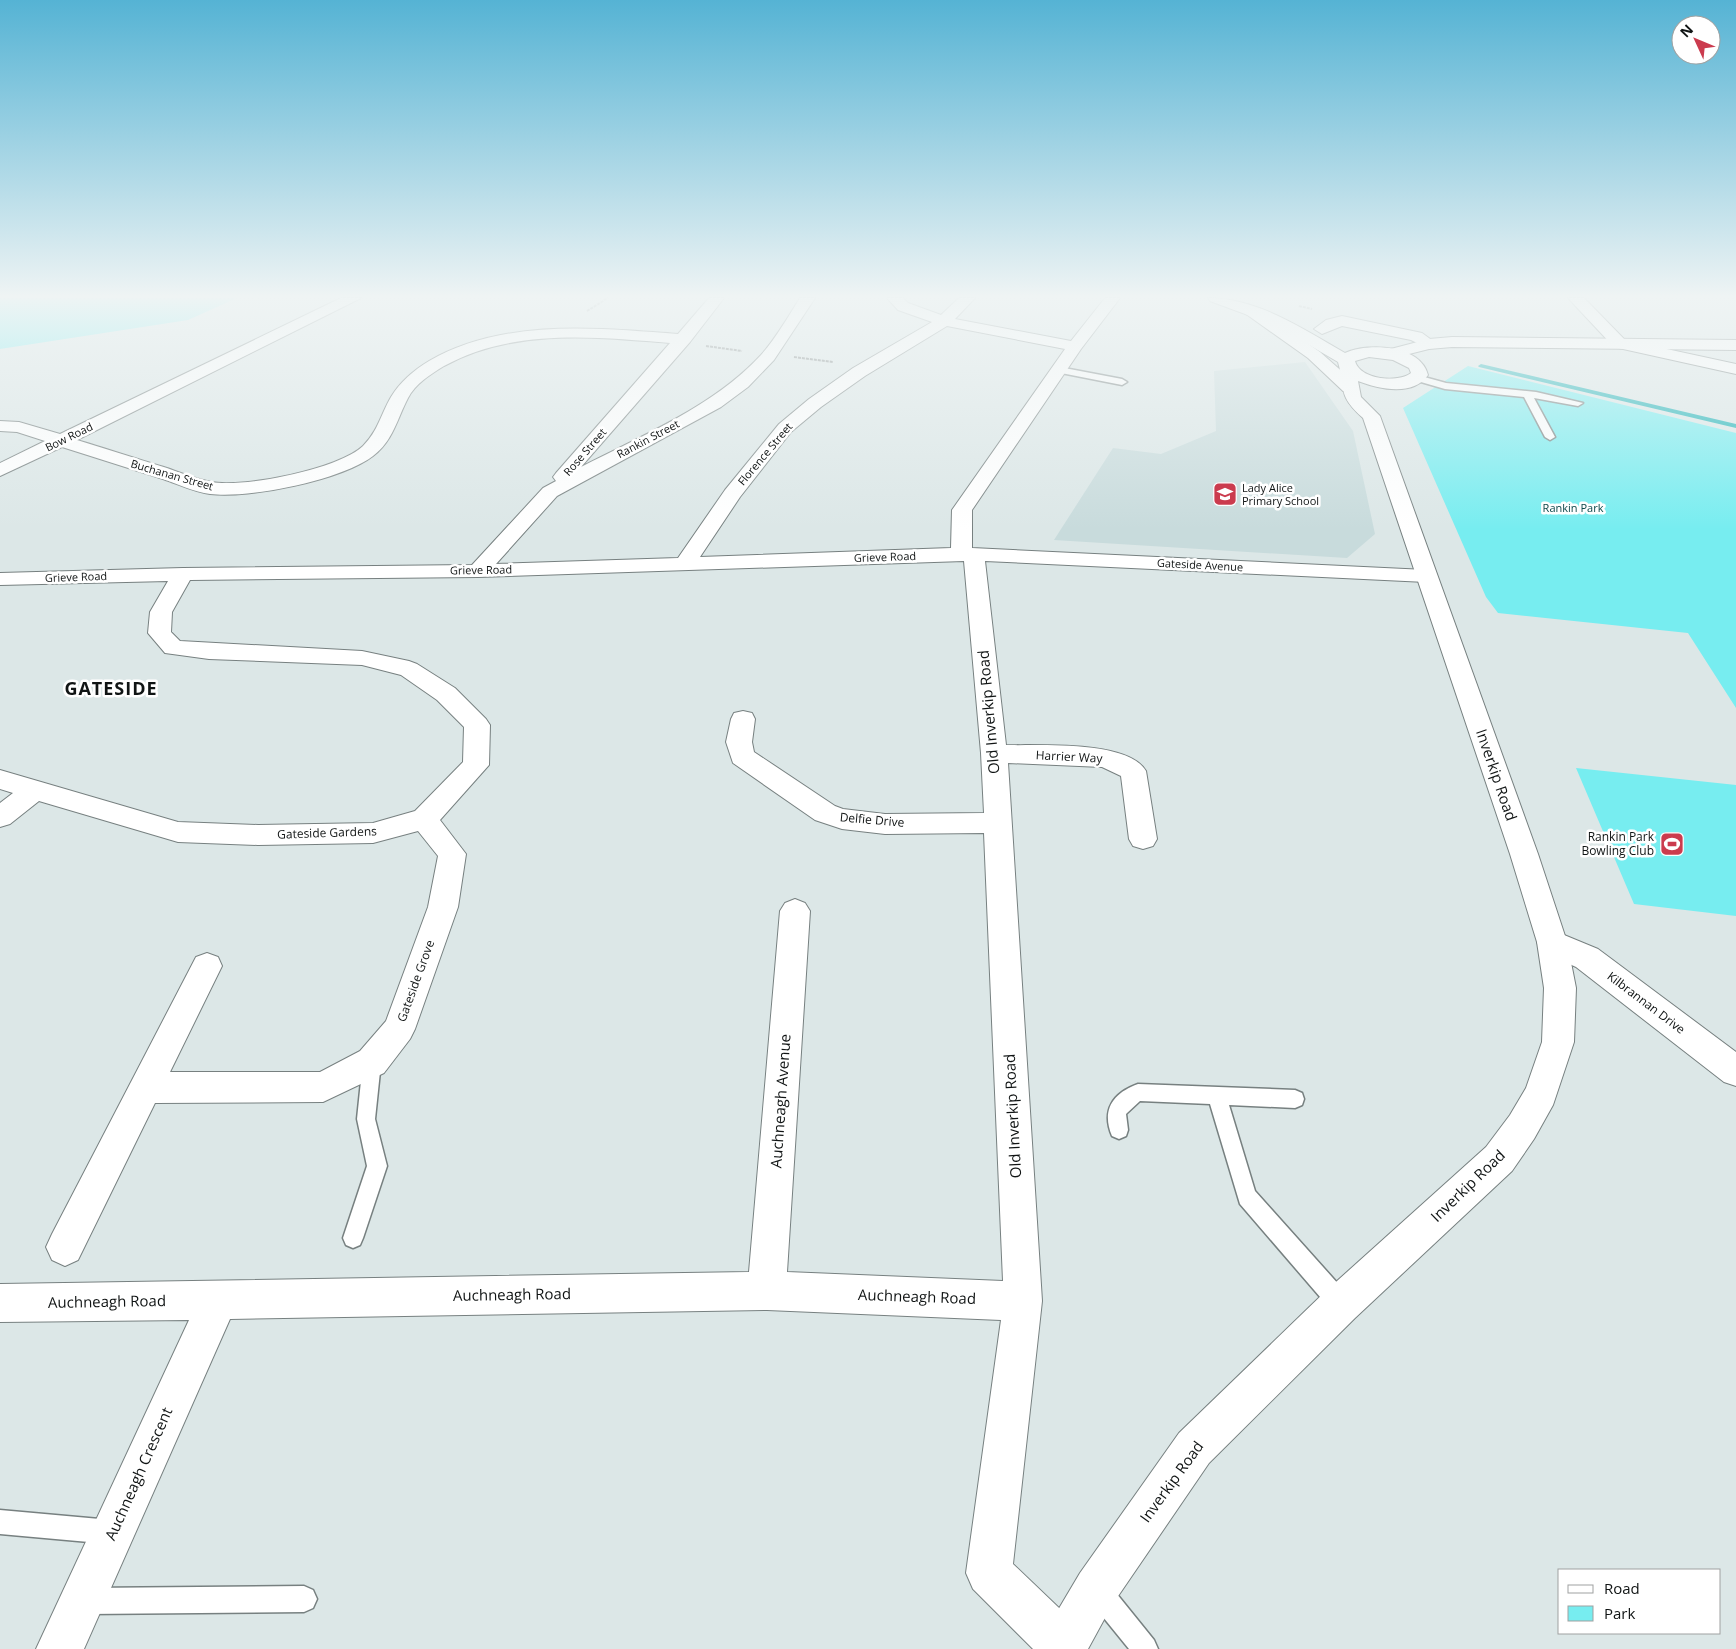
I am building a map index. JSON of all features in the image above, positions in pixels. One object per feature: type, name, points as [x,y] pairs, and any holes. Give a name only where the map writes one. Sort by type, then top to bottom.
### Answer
[{"type":"main road","name":"Bow Road","points":[[0,470],[196,375]]},
{"type":"main road","name":"Buchanan Street","points":[[0,426],[19,427],[210,488],[242,488],[281,483],[347,462],[374,445],[380,438],[401,395],[423,375]]},
{"type":"main road","name":"Rose Street","points":[[550,492],[652,375]]},
{"type":"main road","name":"Rankin Street","points":[[478,571],[550,492],[715,403],[750,375]]},
{"type":"main road","name":"Florence Street","points":[[684,565],[732,494],[785,428],[815,403],[855,375]]},
{"type":"main road","name":"Old Inverkip Road","points":[[1056,375],[962,510],[994,753],[1023,1301],[990,1573],[1063,1648]]},
{"type":"main road","points":[[1349,375],[1352,400],[1371,416],[1384,391],[1393,383],[1412,375]]},
{"type":"main road","points":[[1355,375],[1373,381],[1393,383]]},
{"type":"main road","name":"Inverkip Road","points":[[1063,1648],[1096,1589],[1194,1448],[1341,1304],[1499,1158],[1527,1119],[1541,1094],[1558,1042],[1560,988],[1552,942],[1524,854],[1371,416]]},
{"type":"main road","name":"Grieve Road","points":[[0,579],[183,574],[478,571],[968,554]]},
{"type":"main road","name":"Gateside Avenue","points":[[968,554],[1426,576]]},
{"type":"main road","points":[[183,574],[161,612],[159,632],[173,648],[209,652],[362,658],[409,669],[446,694],[477,725],[476,765],[424,819]]},
{"type":"main road","name":"Delfie Drive","points":[[742,719],[739,742],[742,757],[838,819],[899,823],[997,823]]},
{"type":"main road","name":"Harrier Way","points":[[994,753],[1103,758],[1119,763],[1132,771],[1143,839]]},
{"type":"main road","name":"Gateside Gardens","points":[[0,779],[98,810],[178,832],[258,835],[373,833],[424,819]]},
{"type":"main road","points":[[0,817],[35,790]]},
{"type":"main road","name":"Gateside Grove","points":[[146,1088],[323,1087],[372,1062],[399,1029],[443,907],[452,854],[424,819]]},
{"type":"main road","name":"Auchneagh Avenue","points":[[767,1291],[795,912]]},
{"type":"main road","name":"Kilbrannan Drive","points":[[1552,942],[1587,958],[1736,1071]]},
{"type":"main road","points":[[64,1247],[207,966]]},
{"type":"main road","name":"Auchneagh Road","points":[[0,1303],[767,1291],[1023,1301]]},
{"type":"main road","name":"Auchneagh Crescent","points":[[60,1649],[218,1300]]},
{"type":"lane","points":[[1085,375],[1122,382]]},
{"type":"lane","points":[[1421,375],[1445,386],[1527,394],[1578,403]]},
{"type":"lane","points":[[1527,394],[1550,437]]},
{"type":"lane","points":[[353,1238],[377,1166],[366,1119],[372,1062]]},
{"type":"lane","points":[[1119,1130],[1116,1112],[1128,1098],[1138,1092],[1295,1099]]},
{"type":"lane","points":[[1217,1096],[1246,1197],[1341,1304]]},
{"type":"lane","points":[[0,1522],[112,1532]]},
{"type":"lane","points":[[1096,1589],[1145,1649]]},
{"type":"lane","points":[[82,1601],[304,1599]]},
{"type":"shaded area","name":"Lady Alice Primary School","points":[[1214,375],[1314,375],[1353,431],[1375,534],[1347,558],[1054,540],[1113,448],[1161,454],[1216,431]]},
{"type":"green space","name":"Rankin Park","points":[[1454,375],[1504,375],[1736,433],[1736,708],[1688,633],[1498,613],[1486,597],[1403,408]]},
{"type":"green space","name":"Rankin Park Bowling Club","points":[[1576,768],[1736,785],[1736,916],[1634,904]]},
{"type":"waterway","points":[[1519,375],[1736,426]]},
{"type":"place","name":"Lady Alice Primary School","points":[[1225,494]]},
{"type":"place","name":"Rankin Park Bowling Club","points":[[1672,844]]},
{"type":"district","name":"GATESIDE","points":[[111,689]]}]
